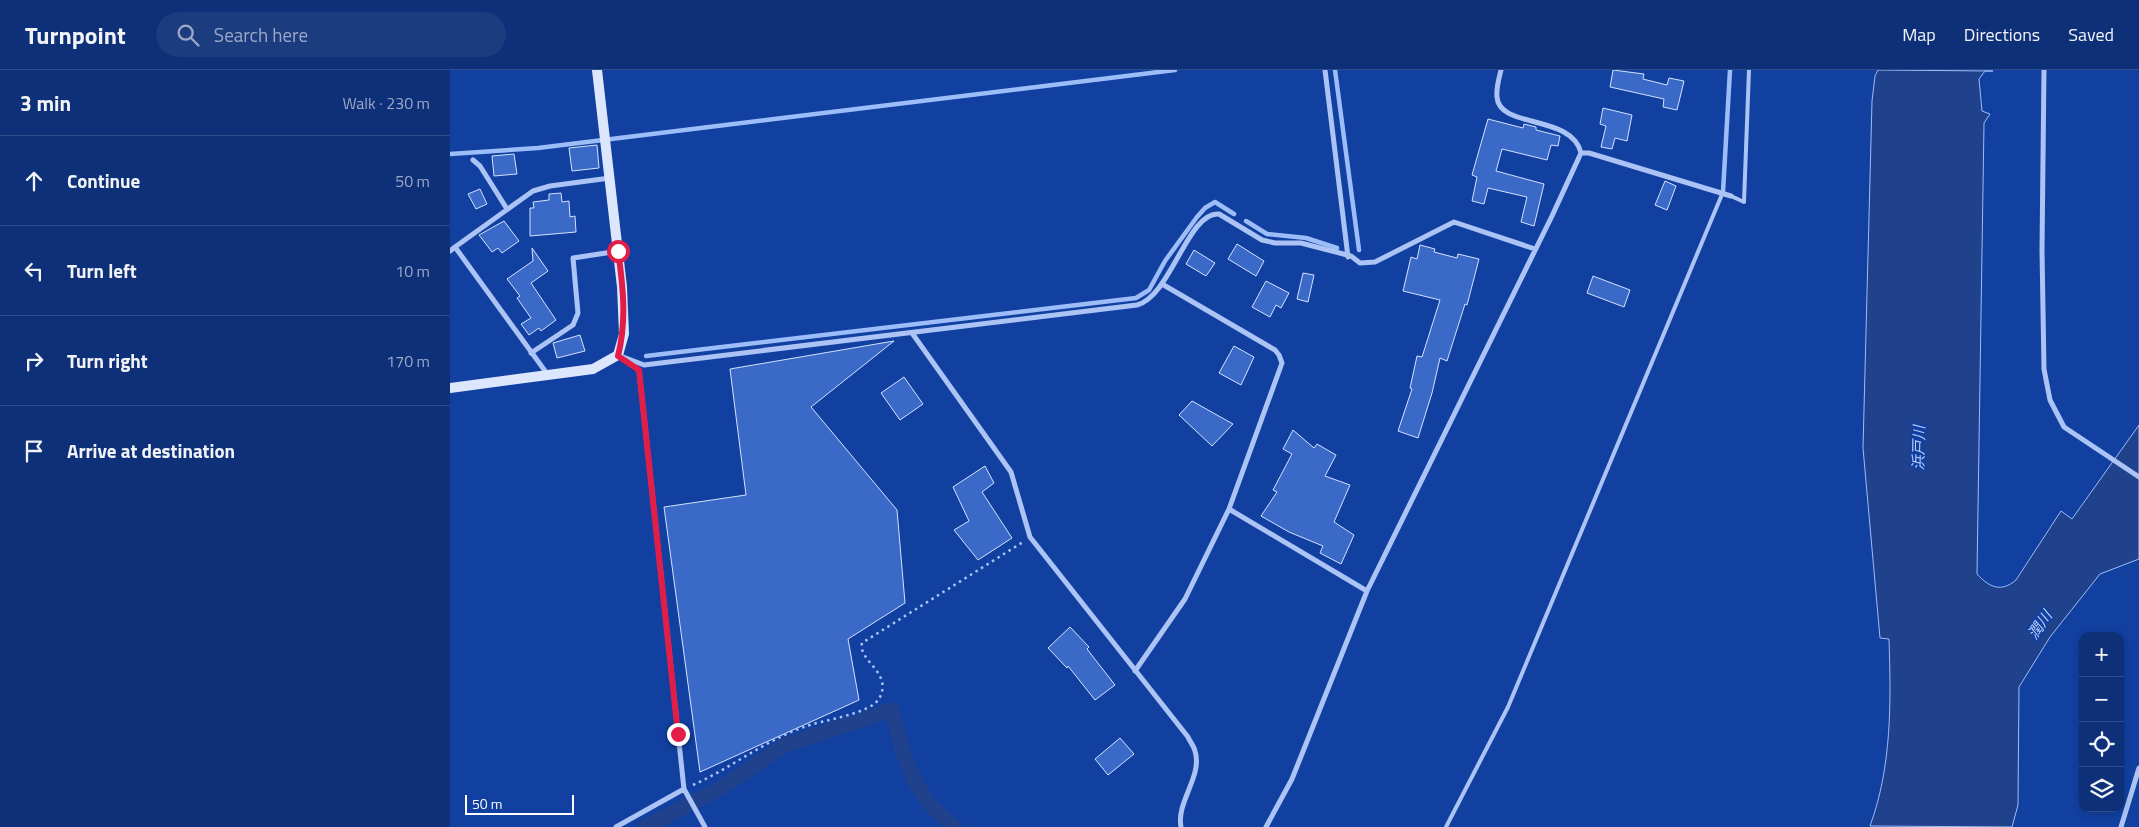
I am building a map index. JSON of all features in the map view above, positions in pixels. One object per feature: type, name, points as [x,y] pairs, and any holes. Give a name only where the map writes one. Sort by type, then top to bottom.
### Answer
[{"type":"street","points":[[597,70],[618,251],[624,334],[618,356]]},
{"type":"street","points":[[1325,70],[1348,257]]},
{"type":"street","points":[[1266,827],[1292,779],[1367,591],[1581,153],[1579,144],[1567,132],[1509,114],[1500,107],[1497,97],[1501,70]]},
{"type":"street","points":[[2044,70],[2042,250],[2044,359],[2050,400],[2064,427],[2139,477]]},
{"type":"street","points":[[1581,153],[1589,153],[1723,192],[1731,196]]},
{"type":"street","points":[[473,160],[480,166],[507,209]]},
{"type":"street","points":[[548,375],[452,249],[533,191],[550,186],[610,178]]},
{"type":"street","points":[[450,388],[593,369],[618,356],[644,364],[912,334],[1137,305],[1145,303],[1162,284],[1201,222],[1214,214],[1220,214],[1262,240],[1275,243],[1300,243],[1348,257],[1351,256],[1360,263],[1375,262],[1454,222],[1466,224],[1535,249]]},
{"type":"street","points":[[531,353],[573,325],[578,313],[573,258],[618,251]]},
{"type":"street","points":[[1136,671],[1185,598],[1229,509],[1282,363],[1275,350],[1162,284]]},
{"type":"street","points":[[912,334],[1011,472],[1030,537],[1188,737],[1196,752],[1196,768],[1182,810],[1181,827]]},
{"type":"street","points":[[618,356],[639,370],[684,788],[705,827]]},
{"type":"street","points":[[1229,509],[1367,591]]},
{"type":"street","points":[[2121,827],[2139,768]]},
{"type":"street","points":[[616,827],[684,788]]},
{"type":"lane","points":[[1731,196],[1744,202],[1749,70]]},
{"type":"lane","points":[[1446,827],[1508,707],[1723,192]]},
{"type":"path","points":[[684,788],[716,775],[760,748],[803,727],[868,709],[880,699],[883,687],[880,674],[865,655],[862,643],[1030,537]]},
{"type":"water","points":[[1878,70],[1993,71],[1985,71],[1979,79],[1982,111],[1990,114],[1984,123],[1977,574],[1995,587],[2011,584],[2016,580],[2061,511],[2072,519],[2139,425],[2139,559],[2100,574],[2050,637],[2019,687],[2018,805],[2012,827],[1870,826],[1883,780],[1890,710],[1889,639],[1880,638],[1863,448],[1872,101],[1875,76]]},
{"type":"building","points":[[1613,70],[1644,74],[1643,79],[1667,85],[1669,78],[1684,81],[1677,110],[1663,107],[1664,99],[1610,87]]},
{"type":"building","points":[[1603,108],[1632,115],[1627,141],[1615,138],[1612,149],[1601,147],[1606,126],[1600,124]]},
{"type":"building","points":[[1488,119],[1523,128],[1524,124],[1536,127],[1536,130],[1560,136],[1558,146],[1551,145],[1547,160],[1502,149],[1496,171],[1544,184],[1534,226],[1521,222],[1527,197],[1488,188],[1484,204],[1472,201],[1477,177],[1472,175]]},
{"type":"building","points":[[597,145],[599,168],[572,171],[569,148]]},
{"type":"building","points":[[514,154],[517,174],[494,176],[492,156]]},
{"type":"building","points":[[1665,181],[1676,186],[1667,210],[1655,205]]},
{"type":"building","points":[[480,189],[487,204],[476,209],[468,194]]},
{"type":"building","points":[[561,193],[562,202],[569,201],[570,217],[575,216],[576,232],[530,236],[530,208],[534,208],[533,202],[549,200],[549,194]]},
{"type":"building","points":[[504,221],[519,241],[502,253],[498,248],[492,252],[479,235]]},
{"type":"building","points":[[1237,244],[1264,261],[1256,276],[1228,259]]},
{"type":"building","points":[[1420,245],[1435,249],[1434,252],[1457,258],[1458,254],[1479,259],[1467,305],[1465,304],[1447,361],[1440,358],[1432,393],[1418,438],[1398,431],[1412,389],[1410,388],[1417,356],[1422,357],[1440,300],[1403,291],[1411,257],[1417,259]]},
{"type":"building","points":[[532,248],[548,271],[531,283],[556,320],[541,331],[539,328],[529,335],[521,324],[531,318],[517,298],[520,296],[507,279],[533,261]]},
{"type":"building","points":[[1194,250],[1215,263],[1206,276],[1186,264]]},
{"type":"building","points":[[1303,273],[1314,275],[1308,302],[1297,299]]},
{"type":"building","points":[[1593,276],[1630,290],[1624,307],[1587,293]]},
{"type":"building","points":[[1266,281],[1289,293],[1281,308],[1276,305],[1270,317],[1252,307]]},
{"type":"building","points":[[580,335],[585,351],[557,358],[553,343]]},
{"type":"building","points":[[894,341],[811,407],[897,510],[905,603],[848,639],[859,700],[700,772],[664,507],[746,495],[730,369]]},
{"type":"building","points":[[1234,346],[1254,357],[1241,385],[1219,373]]},
{"type":"building","points":[[904,377],[923,404],[900,420],[881,393]]},
{"type":"building","points":[[1192,401],[1233,424],[1212,446],[1179,415]]},
{"type":"building","points":[[1293,430],[1314,448],[1317,444],[1336,455],[1325,476],[1350,485],[1334,522],[1354,535],[1341,564],[1320,553],[1323,546],[1289,532],[1261,516],[1277,492],[1273,490],[1292,454],[1283,449]]},
{"type":"building","points":[[985,466],[994,483],[982,492],[1012,538],[978,560],[954,530],[969,521],[953,487]]},
{"type":"building","points":[[1070,627],[1089,647],[1087,649],[1115,685],[1095,700],[1068,666],[1067,668],[1048,648]]},
{"type":"building","points":[[1120,738],[1134,754],[1108,775],[1095,759]]},
{"type":"waterway","points":[[450,154],[538,148],[1175,70]]},
{"type":"waterway","points":[[1335,70],[1359,250]]},
{"type":"waterway","points":[[1723,192],[1730,70]]},
{"type":"waterway","points":[[646,356],[1136,298],[1149,290],[1165,261],[1205,208],[1215,202],[1234,214]]},
{"type":"waterway","points":[[1246,221],[1267,234],[1306,238],[1337,248]]},
{"type":"waterway","points":[[645,827],[721,788],[785,745],[892,710],[902,747],[915,782],[938,813],[955,827]]},
{"type":"route","points":[[618,251],[624,319],[624,334],[618,356],[639,370],[678,734]]},
{"type":"water label","name":"浜戸川","points":[[1919,448]]},
{"type":"water label","name":"潤川","points":[[2040,625]]}]
